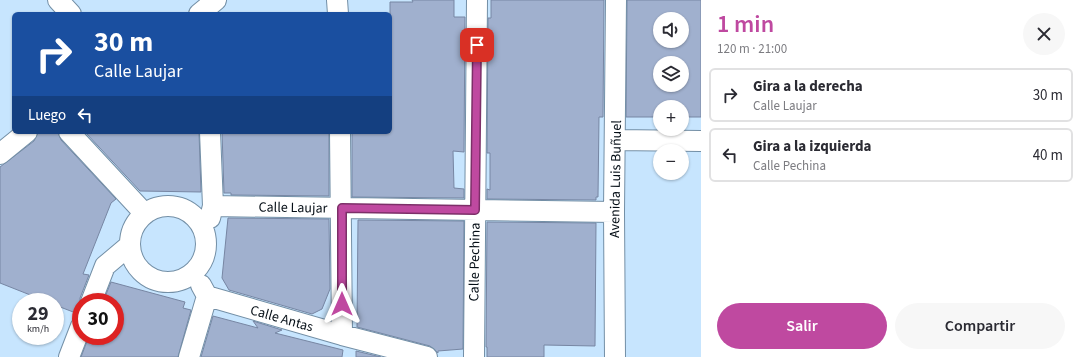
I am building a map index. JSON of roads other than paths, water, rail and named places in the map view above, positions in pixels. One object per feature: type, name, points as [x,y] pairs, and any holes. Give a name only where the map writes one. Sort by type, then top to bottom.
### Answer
[{"type":"street","points":[[58,0],[69,12]]},
{"type":"street","points":[[337,0],[338,12]]},
{"type":"street","name":"Calle Pechina","points":[[474,357],[477,0]]},
{"type":"street","name":"Avenida Luis Buñuel","points":[[615,357],[614,212],[616,0]]},
{"type":"street","points":[[0,154],[25,134]]},
{"type":"street","points":[[71,134],[145,214]]},
{"type":"street","points":[[130,245],[136,264],[145,274],[156,280],[170,282],[181,280],[195,272],[203,261],[213,206],[210,134]]},
{"type":"street","points":[[340,134],[342,208],[342,336]]},
{"type":"street","points":[[615,140],[701,141]]},
{"type":"street","points":[[94,293],[105,266],[130,245],[136,226],[145,214],[157,208],[168,206],[181,208],[197,220],[206,238]]},
{"type":"street","name":"Calle Laujar","points":[[213,206],[614,212]]},
{"type":"street","points":[[189,357],[207,296],[195,272]]},
{"type":"street","name":"Calle Antas","points":[[207,296],[342,336],[427,357]]},
{"type":"street","points":[[69,357],[74,345]]}]
